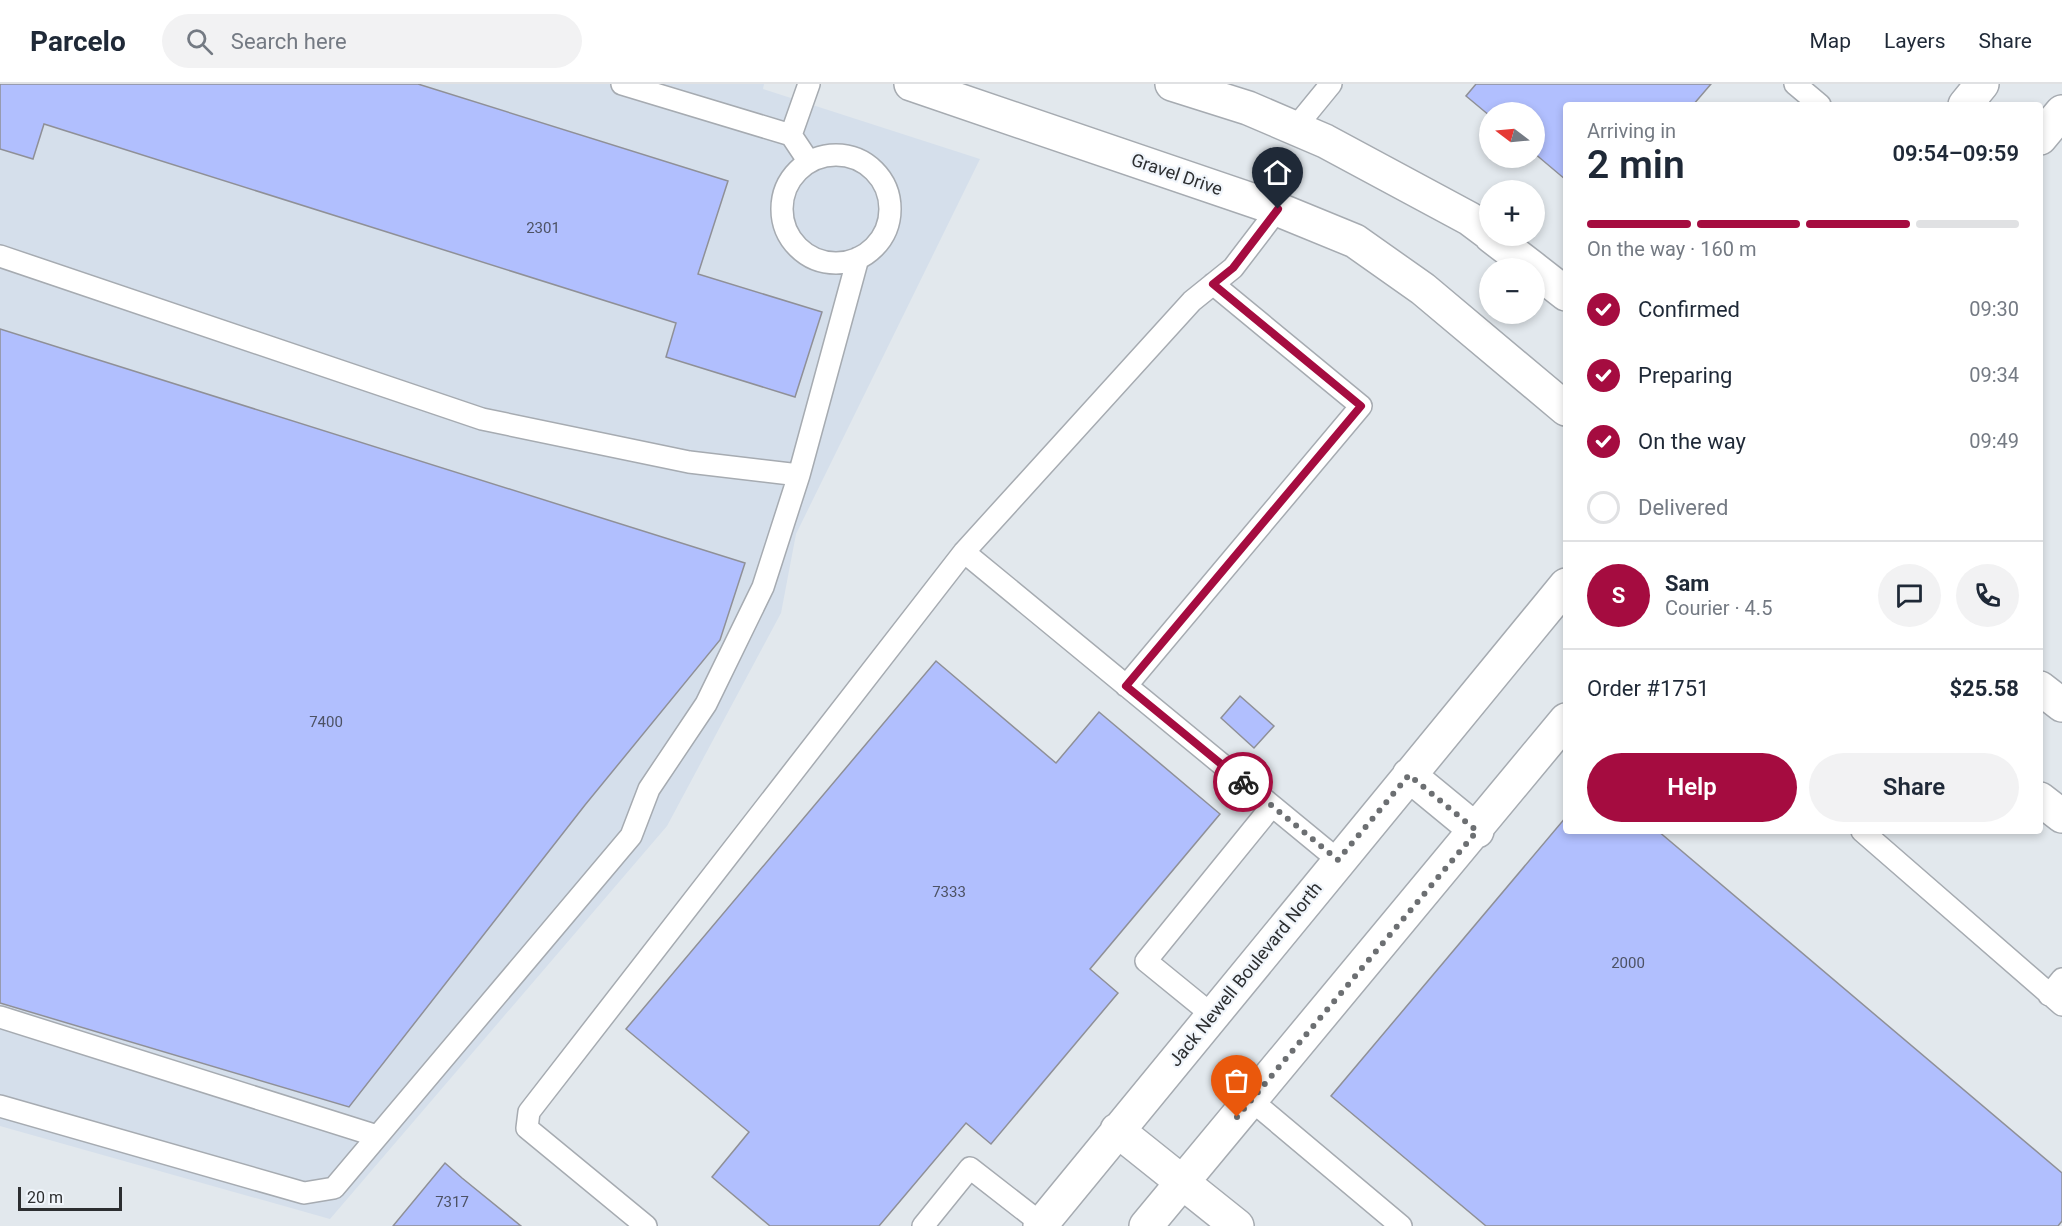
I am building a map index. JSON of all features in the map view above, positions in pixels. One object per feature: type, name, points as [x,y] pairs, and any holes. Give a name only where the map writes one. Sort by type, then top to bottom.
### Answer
[{"type":"street","name":"Gravel Drive","points":[[911,84],[1278,209],[1355,241],[1424,289],[1563,406]]},
{"type":"street","points":[[1172,84],[1248,108],[1325,141],[1470,219],[1479,226]]},
{"type":"street","points":[[1967,102],[1982,84]]},
{"type":"street","points":[[2043,134],[2062,112]]},
{"type":"street","points":[[1504,246],[1520,258]]},
{"type":"street","points":[[1545,278],[1563,292]]},
{"type":"street","name":"Jack Newell Boulevard North","points":[[1041,1225],[1211,1014],[1563,589]]},
{"type":"street","points":[[2043,689],[2062,705]]},
{"type":"street","points":[[1146,1226],[1477,831],[1563,724]]},
{"type":"street","points":[[1409,775],[1477,831]]},
{"type":"street","points":[[2043,801],[2062,816]]},
{"type":"street","points":[[1117,1130],[1237,1226]]},
{"type":"lane","points":[[622,84],[791,135],[809,162]]},
{"type":"lane","points":[[791,135],[809,84]]},
{"type":"lane","points":[[1296,128],[1331,84]]},
{"type":"lane","points":[[1795,84],[1816,102]]},
{"type":"lane","points":[[826,155],[844,155],[867,166],[884,185],[889,201],[886,227],[873,249],[858,258],[840,263],[822,261],[806,254],[789,233],[782,207],[785,189],[795,173],[809,162],[826,155]]},
{"type":"lane","points":[[646,1226],[527,1128],[529,1112],[964,552],[1192,301],[1233,268],[1278,209]]},
{"type":"lane","points":[[0,256],[482,419],[688,462],[799,475]]},
{"type":"lane","points":[[0,1106],[304,1193],[334,1188],[631,836],[649,789],[706,704],[763,587],[799,475],[858,258]]},
{"type":"lane","points":[[1126,686],[1361,406],[1213,284]]},
{"type":"lane","points":[[964,552],[1338,860]]},
{"type":"lane","points":[[1211,1014],[1146,961],[1272,806]]},
{"type":"lane","points":[[1866,834],[2058,993]]},
{"type":"lane","points":[[0,1017],[377,1136]]},
{"type":"lane","points":[[1251,1100],[1401,1226]]},
{"type":"lane","points":[[923,1226],[970,1168],[1041,1225]]},
{"type":"shaded area","points":[[0,84],[764,84],[763,89],[980,159],[796,534],[781,613],[667,826],[330,1219],[0,1126]]},
{"type":"building","points":[[0,84],[418,84],[728,181],[698,274],[822,312],[795,397],[666,357],[676,323],[44,124],[33,159],[0,149]]},
{"type":"building","points":[[1476,84],[1711,84],[1696,102],[1563,102],[1563,177],[1545,162],[1545,102],[1479,102],[1479,107],[1466,96]]},
{"type":"building","points":[[0,329],[745,563],[720,640],[585,805],[349,1107],[0,1003]]},
{"type":"building","points":[[936,661],[1056,763],[1099,712],[1220,814],[1090,969],[1118,993],[991,1144],[966,1123],[879,1226],[770,1226],[712,1177],[749,1132],[626,1029]]},
{"type":"building","points":[[1240,696],[1274,726],[1254,748],[1221,718]]},
{"type":"building","points":[[1563,821],[1563,834],[1662,834],[2062,1173],[2062,1221],[2058,1226],[1486,1226],[1331,1096]]},
{"type":"building","points":[[445,1163],[462,1178],[521,1226],[393,1226]]},
{"type":"way so far","points":[[1237,1117],[1477,831],[1409,775],[1338,860],[1243,782]]},
{"type":"route","points":[[1243,782],[1126,686],[1361,406],[1213,284],[1233,268],[1278,209]]}]
